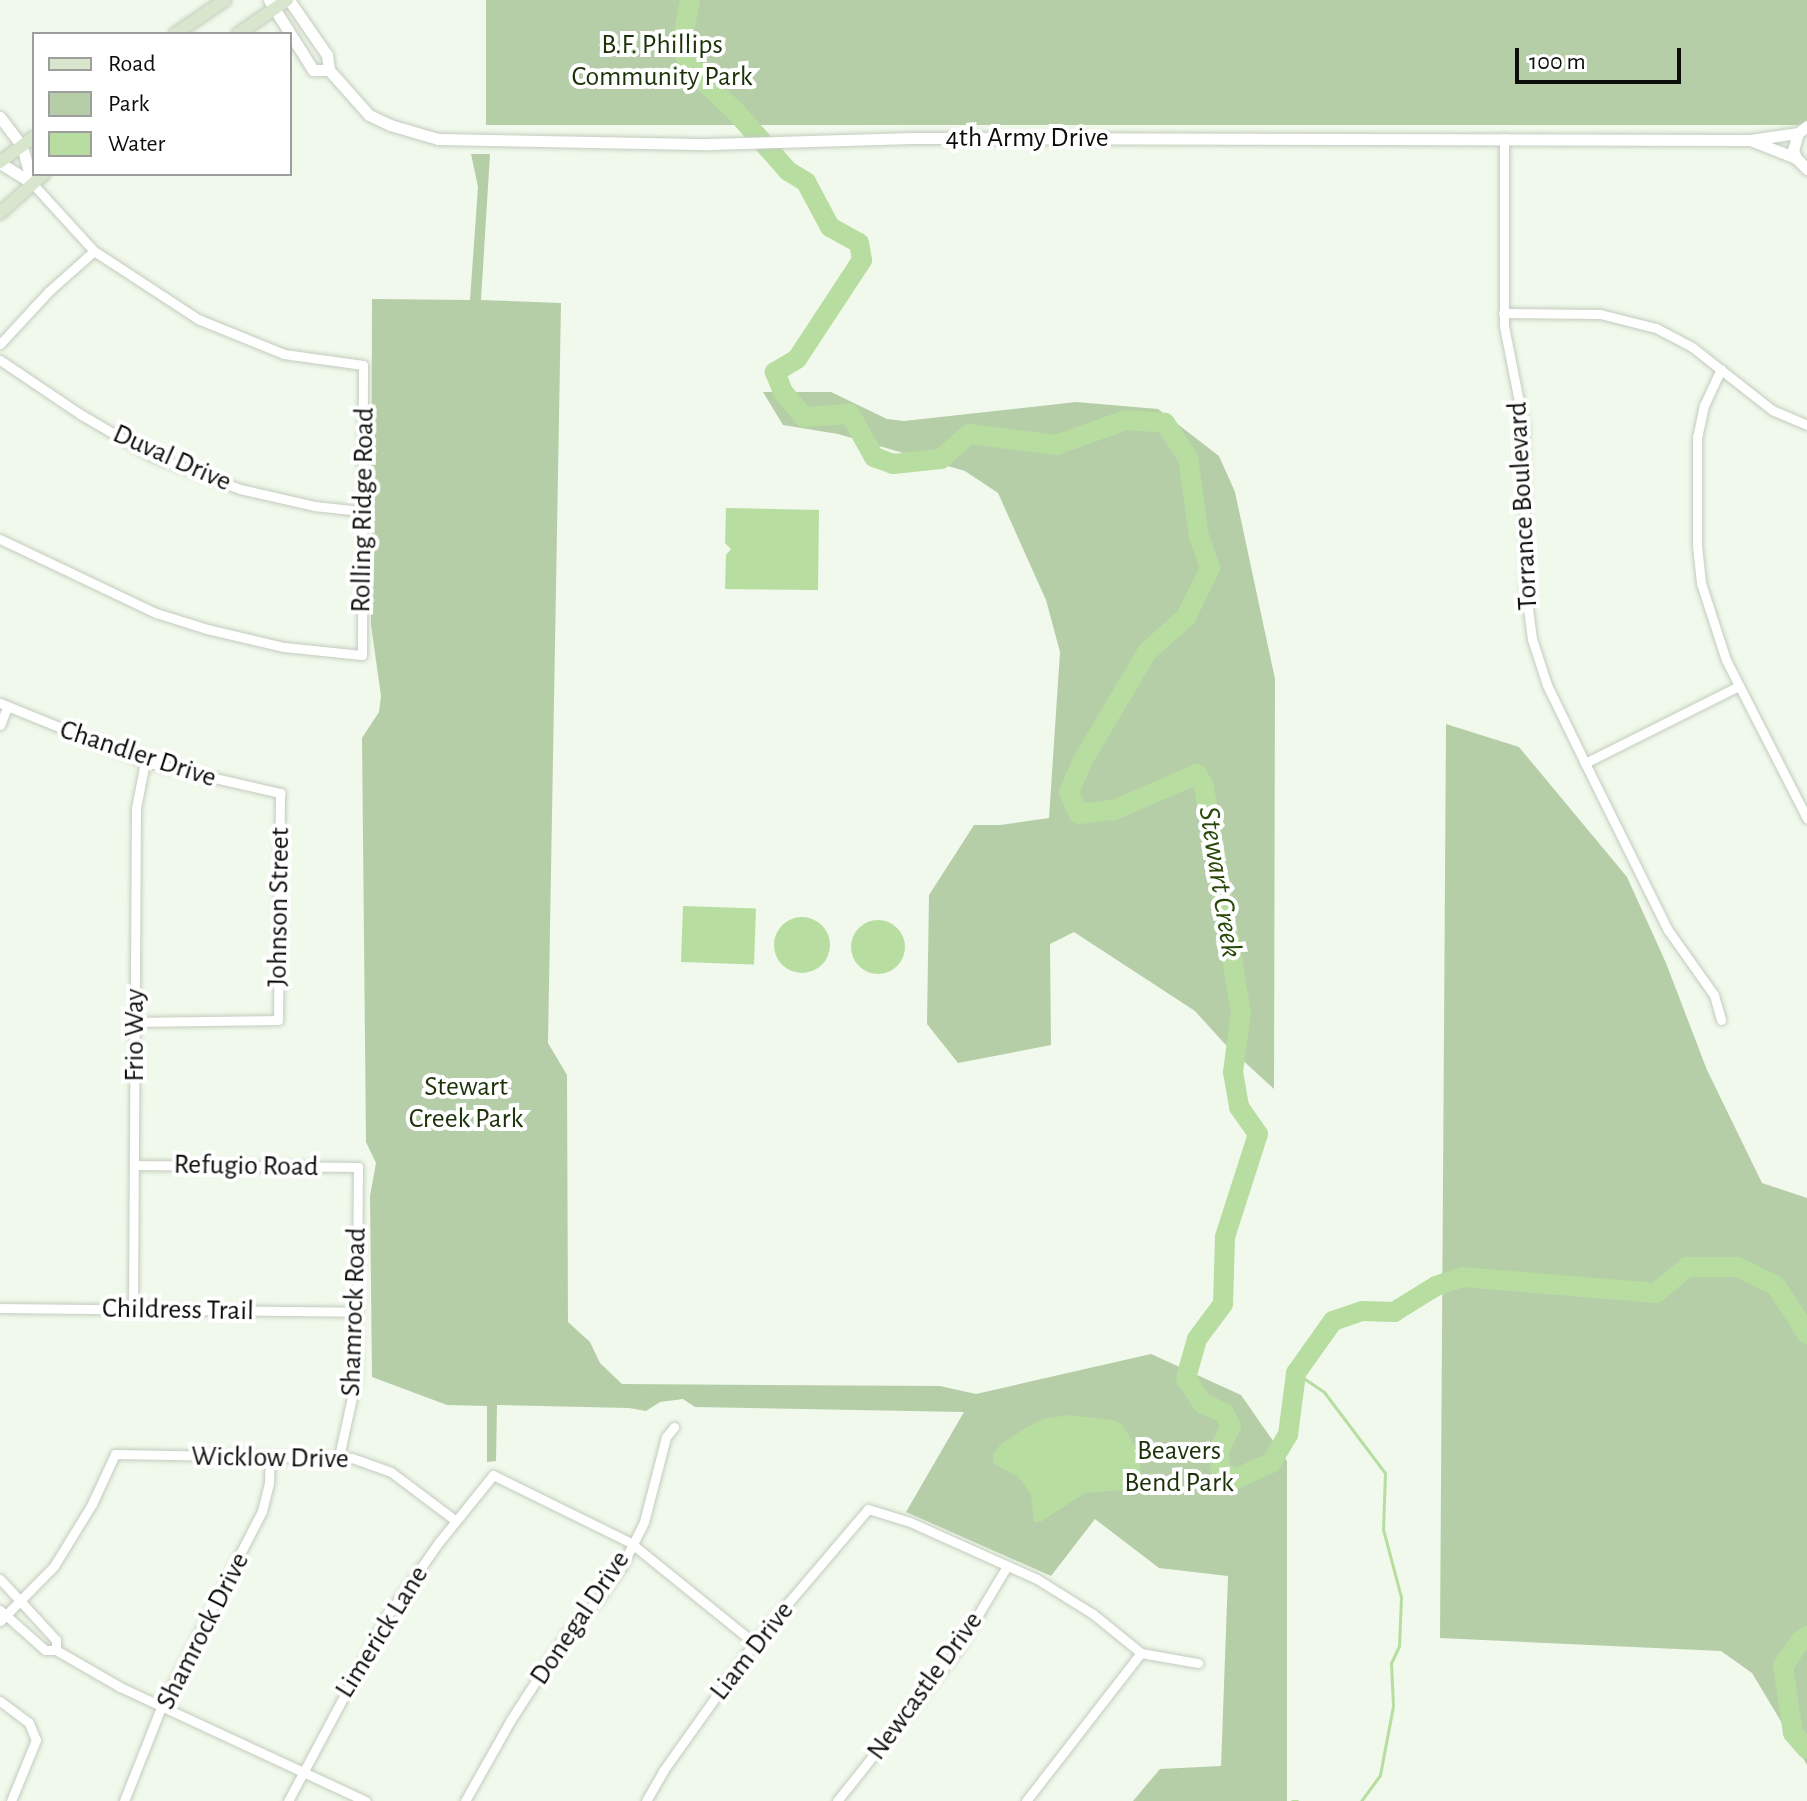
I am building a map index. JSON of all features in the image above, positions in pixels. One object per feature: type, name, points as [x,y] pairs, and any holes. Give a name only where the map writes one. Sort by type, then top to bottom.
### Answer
[{"type":"main road","points":[[178,32],[225,0]]},
{"type":"main road","points":[[240,32],[272,4],[288,0]]},
{"type":"main road","points":[[0,163],[32,138]]},
{"type":"main road","points":[[0,213],[41,176]]},
{"type":"street","name":"4th Army Drive","points":[[288,0],[327,55],[329,70],[369,115],[421,135],[486,141],[1750,140],[1803,129]]},
{"type":"street","name":"4th Army Drive","points":[[272,4],[289,32]]},
{"type":"street","name":"4th Army Drive","points":[[292,36],[313,70],[329,70]]},
{"type":"street","points":[[0,117],[22,146],[32,183]]},
{"type":"street","name":"4th Army Drive","points":[[1796,158],[1794,141],[1803,129]]},
{"type":"street","name":"Torrance Boulevard","points":[[1504,138],[1503,313],[1507,352],[1524,427],[1524,575],[1529,623],[1547,685],[1668,930],[1714,995],[1721,1020]]},
{"type":"street","name":"4th Army Drive","points":[[1750,140],[1796,158],[1807,169]]},
{"type":"street","points":[[0,163],[32,183],[94,251],[49,291],[0,344]]},
{"type":"street","name":"Rolling Ridge Road","points":[[0,539],[156,613],[284,647],[362,655],[363,365],[284,354],[223,331],[186,312],[94,251]]},
{"type":"street","points":[[1503,313],[1586,313],[1631,319],[1681,340],[1772,410],[1807,425]]},
{"type":"street","name":"Duval Drive","points":[[0,360],[80,414],[152,456],[240,489],[314,506],[361,511]]},
{"type":"street","points":[[1721,369],[1707,395],[1698,430],[1697,545],[1708,614],[1739,686],[1807,818]]},
{"type":"street","points":[[1585,763],[1739,686]]},
{"type":"street","points":[[0,725],[4,706]]},
{"type":"street","name":"Chandler Drive","points":[[4,706],[145,762],[280,793]]},
{"type":"street","name":"Frio Way","points":[[133,1309],[136,808],[145,762]]},
{"type":"street","name":"Johnson Street","points":[[135,1022],[278,1020],[280,793]]},
{"type":"street","name":"Refugio Road","points":[[134,1165],[358,1167]]},
{"type":"street","name":"Shamrock Road","points":[[339,1456],[354,1398],[358,1167]]},
{"type":"street","name":"Childress Trail","points":[[0,1308],[356,1312]]},
{"type":"street","name":"Donegal Drive","points":[[465,1801],[510,1721],[567,1633],[598,1600],[622,1566],[644,1522],[666,1437],[674,1427]]},
{"type":"street","name":"Wicklow Drive","points":[[21,1601],[54,1566],[92,1504],[115,1454],[270,1458],[339,1456],[391,1472],[455,1520]]},
{"type":"street","name":"Shamrock Drive","points":[[124,1801],[162,1705],[262,1511],[269,1483],[270,1458]]},
{"type":"street","name":"Limerick Lane","points":[[288,1801],[368,1647],[455,1520],[493,1475],[631,1543]]},
{"type":"street","name":"Liam Drive","points":[[646,1801],[663,1771],[754,1643],[868,1509],[910,1522],[1007,1566]]},
{"type":"street","points":[[631,1543],[754,1643]]},
{"type":"street","points":[[1007,1566],[1066,1595],[1141,1653],[1198,1663]]},
{"type":"street","name":"Newcastle Drive","points":[[837,1801],[957,1650],[1007,1566]]},
{"type":"street","points":[[0,1579],[56,1640],[56,1650]]},
{"type":"street","points":[[21,1601],[2,1616],[45,1650],[56,1650],[102,1678],[366,1801]]},
{"type":"street","points":[[1026,1801],[1141,1653]]},
{"type":"street","points":[[0,1701],[29,1723],[36,1740],[11,1801]]},
{"type":"green space","name":"B.F. Phillips Community Park","points":[[486,0],[1807,0],[1807,125],[486,125]]},
{"type":"green space","name":"Stewart Creek Park","points":[[471,154],[490,154],[481,300],[561,303],[548,1043],[567,1075],[568,1322],[590,1342],[600,1363],[622,1384],[940,1386],[976,1394],[1151,1354],[1241,1395],[1287,1461],[1287,1801],[1133,1801],[1160,1769],[1221,1766],[1228,1576],[1159,1568],[1095,1519],[1051,1576],[906,1512],[964,1412],[695,1407],[683,1399],[660,1402],[646,1411],[497,1405],[496,1461],[487,1462],[487,1406],[447,1405],[372,1377],[370,1196],[376,1163],[366,1142],[362,738],[379,712],[381,696],[371,625],[372,299],[470,300],[478,187]]},
{"type":"green space","points":[[763,392],[831,392],[887,419],[904,421],[1076,402],[1158,409],[1219,456],[1235,492],[1275,679],[1274,1089],[1195,1011],[1074,932],[1050,944],[1051,1045],[958,1063],[927,1024],[929,895],[974,825],[1000,825],[1049,818],[1060,652],[1046,600],[998,493],[965,471],[838,434],[783,425]]},
{"type":"green space","points":[[1446,724],[1519,747],[1627,877],[1666,963],[1707,1070],[1762,1183],[1807,1198],[1807,1765],[1752,1673],[1721,1651],[1440,1638]]},
{"type":"water","points":[[726,508],[819,510],[818,590],[725,589],[726,555],[731,549],[725,543]]},
{"type":"water","points":[[683,906],[756,909],[754,965],[681,962]]},
{"type":"water","points":[[802,917],[821,926],[830,945],[821,964],[802,973],[783,964],[774,945],[783,926]]},
{"type":"water","points":[[878,920],[889,922],[897,928],[903,936],[903,958],[897,966],[889,972],[878,974],[867,972],[859,966],[853,958],[851,947],[853,936],[859,928],[867,922]]},
{"type":"water","points":[[1068,1415],[1122,1424],[1138,1452],[1142,1480],[1134,1489],[1085,1493],[1042,1521],[1034,1522],[1031,1494],[1018,1477],[994,1464],[993,1455],[1000,1445],[1022,1430],[1043,1419]]},
{"type":"waterway","name":"Stewart Creek","points":[[690,0],[681,48],[694,72],[736,112],[788,171],[806,182],[830,227],[859,243],[862,260],[797,359],[775,372],[783,392],[804,417],[850,414],[874,457],[893,464],[941,459],[969,434],[1056,445],[1126,420],[1165,423],[1188,458],[1199,536],[1210,568],[1186,617],[1147,652],[1082,762],[1069,792],[1079,814],[1114,810],[1197,774],[1204,787],[1241,1012],[1233,1072],[1239,1107],[1258,1134],[1225,1237],[1223,1304],[1197,1339],[1186,1378],[1202,1403],[1224,1413],[1231,1426],[1218,1451],[1221,1472],[1235,1479],[1271,1463],[1288,1435],[1296,1373],[1333,1321],[1362,1311],[1394,1312],[1436,1286],[1462,1277],[1656,1293],[1687,1267],[1738,1267],[1776,1286],[1807,1334]]},
{"type":"waterway","points":[[1296,1373],[1324,1392],[1385,1473],[1383,1529],[1401,1597],[1399,1646],[1391,1663],[1393,1706],[1380,1775],[1361,1801]]},
{"type":"waterway","name":"Stewart Creek","points":[[1807,1636],[1783,1666],[1793,1733],[1807,1749]]},
{"type":"waterway","points":[[1292,1801],[1297,1801]]},
{"type":"park label","name":"Beavers Bend Park","points":[[1179,1467]]}]
